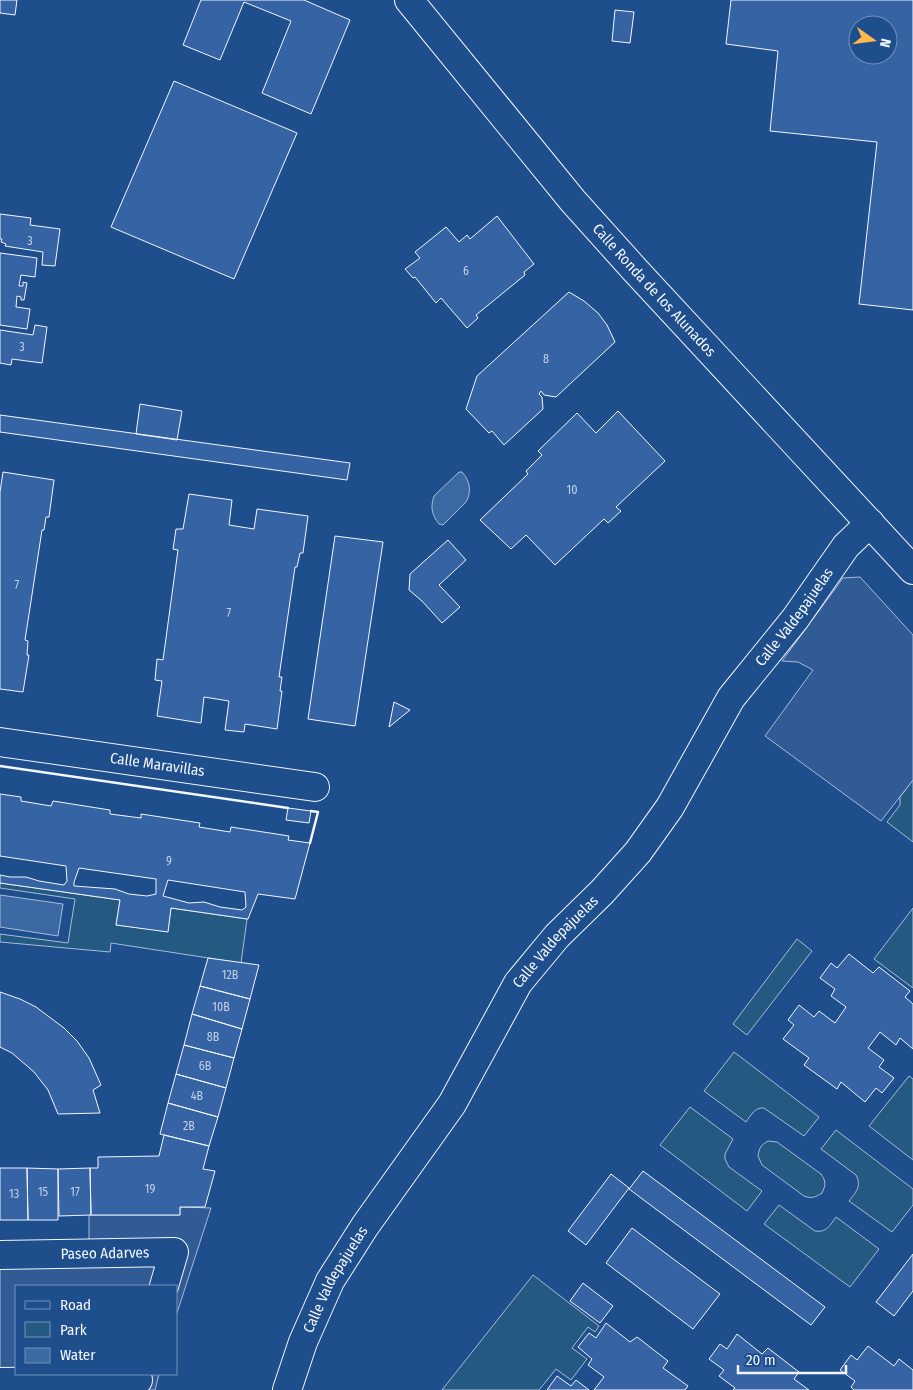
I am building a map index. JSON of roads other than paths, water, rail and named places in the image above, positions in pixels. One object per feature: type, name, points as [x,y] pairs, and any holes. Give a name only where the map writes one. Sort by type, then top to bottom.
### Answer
[{"type":"street","name":"Calle Ronda de los Alunados","points":[[409,0],[573,201],[913,570]]},
{"type":"street","name":"Calle Valdepajuelas","points":[[286,1390],[303,1342],[330,1281],[365,1226],[452,1104],[518,983],[557,936],[602,892],[638,852],[670,807],[731,698],[795,620],[846,546],[870,523]]},
{"type":"street","name":"Calle Maravillas","points":[[0,742],[316,787]]},
{"type":"street","name":"Paseo Adarves","points":[[0,1255],[174,1252],[164,1285]]},
{"type":"street","points":[[0,1382],[137,1381]]},
{"type":"water","points":[[459,472],[462,472],[467,479],[468,498],[443,525],[439,524],[432,511],[434,496]]},
{"type":"water","points":[[0,895],[63,904],[58,936],[0,927]]}]
